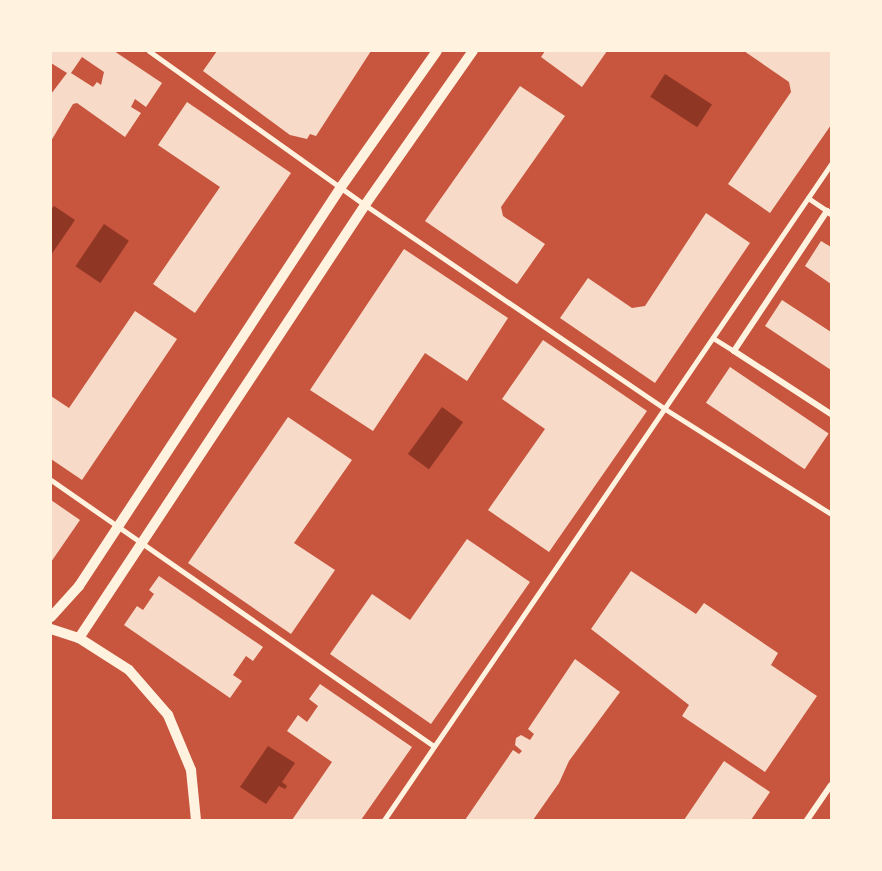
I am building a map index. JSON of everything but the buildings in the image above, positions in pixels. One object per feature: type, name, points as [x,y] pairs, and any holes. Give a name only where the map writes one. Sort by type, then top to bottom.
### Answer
[{"type":"street","points":[[149,51],[364,205],[665,409],[831,514]]},
{"type":"street","points":[[51,617],[79,586],[342,188],[437,51]]},
{"type":"street","points":[[79,638],[364,205],[473,51]]},
{"type":"street","points":[[384,820],[831,164]]},
{"type":"street","points":[[734,351],[829,212],[808,198]]},
{"type":"street","points":[[713,338],[831,414]]},
{"type":"street","points":[[51,480],[434,746]]},
{"type":"street","points":[[51,629],[79,638],[129,670],[168,715],[191,770],[196,820]]},
{"type":"street","points":[[807,820],[831,785]]},
{"type":"shaded area","points":[[665,74],[712,104],[697,127],[650,97]]},
{"type":"shaded area","points":[[54,206],[75,220],[51,255],[51,209]]},
{"type":"shaded area","points":[[104,224],[129,241],[100,283],[75,266]]},
{"type":"shaded area","points":[[442,407],[463,422],[429,469],[408,454]]},
{"type":"shaded area","points":[[268,746],[295,763],[282,782],[287,786],[285,789],[279,786],[266,804],[240,787]]}]
